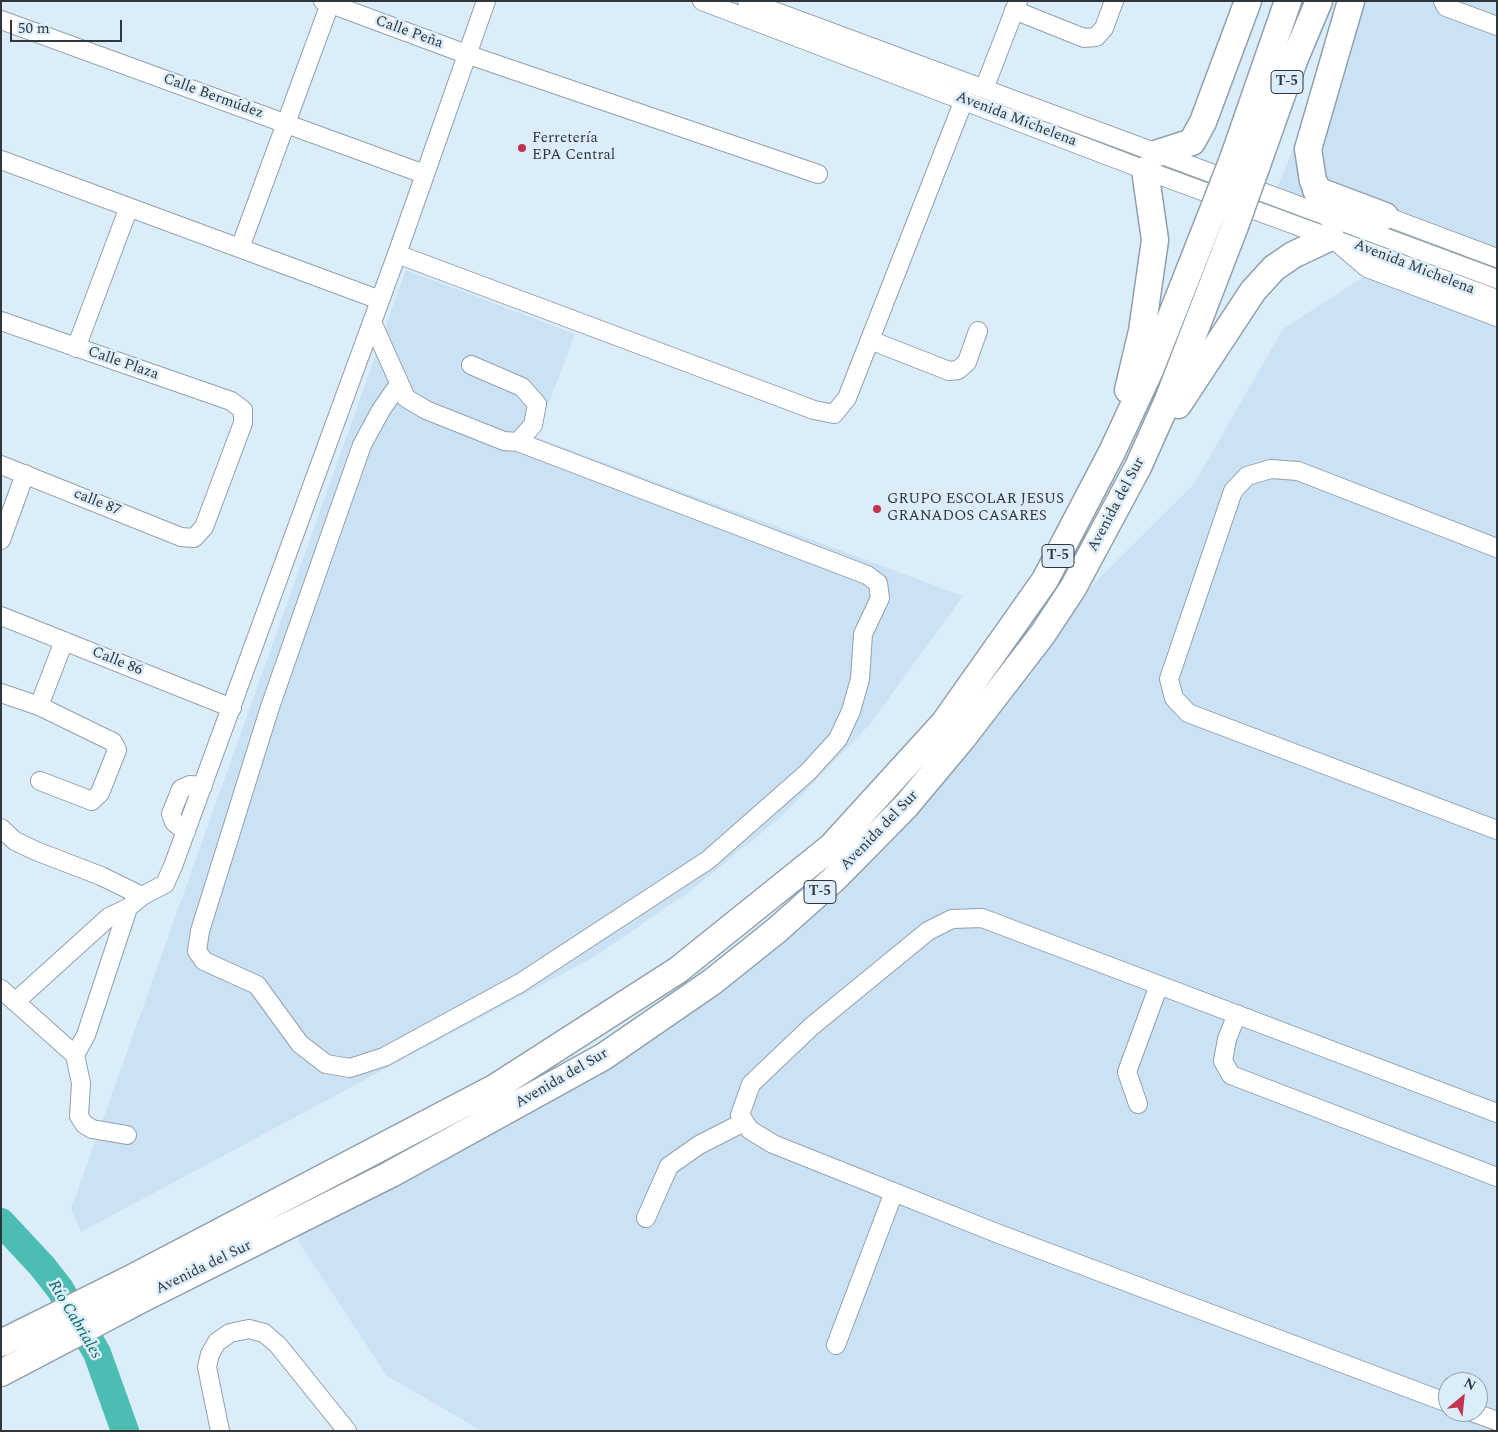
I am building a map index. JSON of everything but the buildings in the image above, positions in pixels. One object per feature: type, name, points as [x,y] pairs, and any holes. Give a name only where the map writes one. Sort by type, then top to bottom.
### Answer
[{"type":"highway","points":[[1112,452],[1142,330],[1155,240],[1152,161],[1192,142],[1203,122],[1248,1]]},
{"type":"highway","name":"Avenida del Sur","points":[[1,1343],[28,1329],[135,1289],[315,1214],[603,1057],[712,982],[777,930],[834,879],[906,806],[962,739],[1042,635],[1073,588],[1138,467],[1168,400],[1235,226],[1245,162],[1288,1]]},
{"type":"highway","name":"Avenida del Sur","points":[[1,1373],[40,1352],[135,1289],[496,1087],[678,970],[830,847],[950,715],[1046,580],[1112,452],[1150,370],[1210,218],[1245,162],[1295,58],[1318,1]]},
{"type":"highway","points":[[1138,467],[1253,291],[1274,268],[1332,228],[1316,190],[1308,149],[1351,1]]},
{"type":"highway","points":[[1316,190],[1385,216]]},
{"type":"street","points":[[16,1002],[109,917],[128,908],[142,896],[165,884],[232,708],[397,254],[486,1]]},
{"type":"street","name":"Avenida Michelena","points":[[702,1],[964,100],[1152,161],[1332,228],[1497,299]]},
{"type":"street","name":"Avenida Michelena","points":[[747,1],[984,89],[1152,161]]},
{"type":"street","points":[[984,89],[1016,6],[1084,38],[1096,37],[1104,28],[1114,1]]},
{"type":"street","points":[[1443,1],[1446,7],[1497,26]]},
{"type":"street","points":[[240,248],[328,2]]},
{"type":"street","name":"Calle Peña","points":[[328,2],[466,54],[818,174]]},
{"type":"street","name":"Calle Bermúdez","points":[[1,20],[424,174]]},
{"type":"street","points":[[397,254],[814,410],[834,414],[847,398],[964,100]]},
{"type":"street","points":[[1,160],[380,300]]},
{"type":"street","points":[[76,348],[129,207]]},
{"type":"street","points":[[1385,216],[1497,258]]},
{"type":"street","name":"Avenida Michelena","points":[[1332,228],[1385,216]]},
{"type":"street","name":"Avenida Michelena","points":[[1332,228],[1497,279]]},
{"type":"street","name":"Avenida Michelena","points":[[1332,228],[1366,268],[1497,318]]},
{"type":"street","name":"Calle Plaza","points":[[1,321],[231,401],[243,410],[243,423],[204,527],[194,538]]},
{"type":"street","points":[[372,322],[406,398],[426,410],[504,441],[518,442],[867,575],[878,583],[880,598],[863,634],[860,679],[851,711],[838,739],[808,772],[708,860],[520,983],[384,1056],[350,1068],[326,1064],[300,1044],[257,985],[204,961],[196,951],[200,932],[267,717],[362,445],[380,410],[399,384]]},
{"type":"street","points":[[870,340],[949,371],[958,370],[967,362],[978,331]]},
{"type":"street","points":[[471,365],[522,388],[537,404],[533,425],[518,442]]},
{"type":"street","name":"calle 87","points":[[1,465],[181,537],[194,538]]},
{"type":"street","points":[[1497,548],[1298,471],[1271,469],[1247,476],[1233,491],[1169,679],[1174,698],[1188,713],[1497,830]]},
{"type":"street","points":[[1,540],[25,474]]},
{"type":"street","name":"Calle 86","points":[[1,616],[232,708]]},
{"type":"street","points":[[38,706],[64,640]]},
{"type":"street","points":[[1,693],[38,706],[114,742],[117,750],[100,793],[92,801],[40,781]]},
{"type":"street","points":[[1,828],[15,840],[36,852],[101,876],[142,896]]},
{"type":"street","points":[[75,1055],[86,1035],[128,908]]},
{"type":"street","points":[[1438,1399],[999,1234],[773,1144],[750,1130],[740,1115],[751,1084],[812,1026],[855,990],[928,931],[952,920],[982,918],[1497,1113]]},
{"type":"street","points":[[1138,1104],[1127,1072],[1159,985]]},
{"type":"street","points":[[1,989],[75,1055],[81,1083],[79,1116],[84,1124],[92,1130],[127,1135]]},
{"type":"street","points":[[1237,1014],[1223,1061],[1231,1075],[1497,1177]]},
{"type":"street","points":[[646,1218],[668,1166],[699,1146],[744,1122]]},
{"type":"street","points":[[836,1345],[894,1192]]},
{"type":"street","points":[[220,1431],[206,1367],[210,1354],[217,1342],[230,1333],[249,1329],[264,1333],[278,1345],[348,1431]]},
{"type":"shaded area","points":[[1352,1],[1497,1],[1497,1431],[482,1431],[387,1376],[298,1241],[306,1218],[712,982],[962,739],[1042,635],[1194,484],[1283,329],[1391,259],[1267,214]]},
{"type":"shaded area","points":[[406,270],[575,334],[536,437],[963,596],[870,724],[781,817],[689,892],[592,958],[81,1232],[71,1209]]},
{"type":"waterway","name":"Río Cabriales","points":[[1,1222],[42,1266],[60,1289],[97,1353],[125,1431]]},
{"type":"place","name":"Ferretería EPA Central","points":[[522,148]]},
{"type":"place","name":"GRUPO ESCOLAR JESUS GRANADOS CASARES","points":[[877,509]]}]
